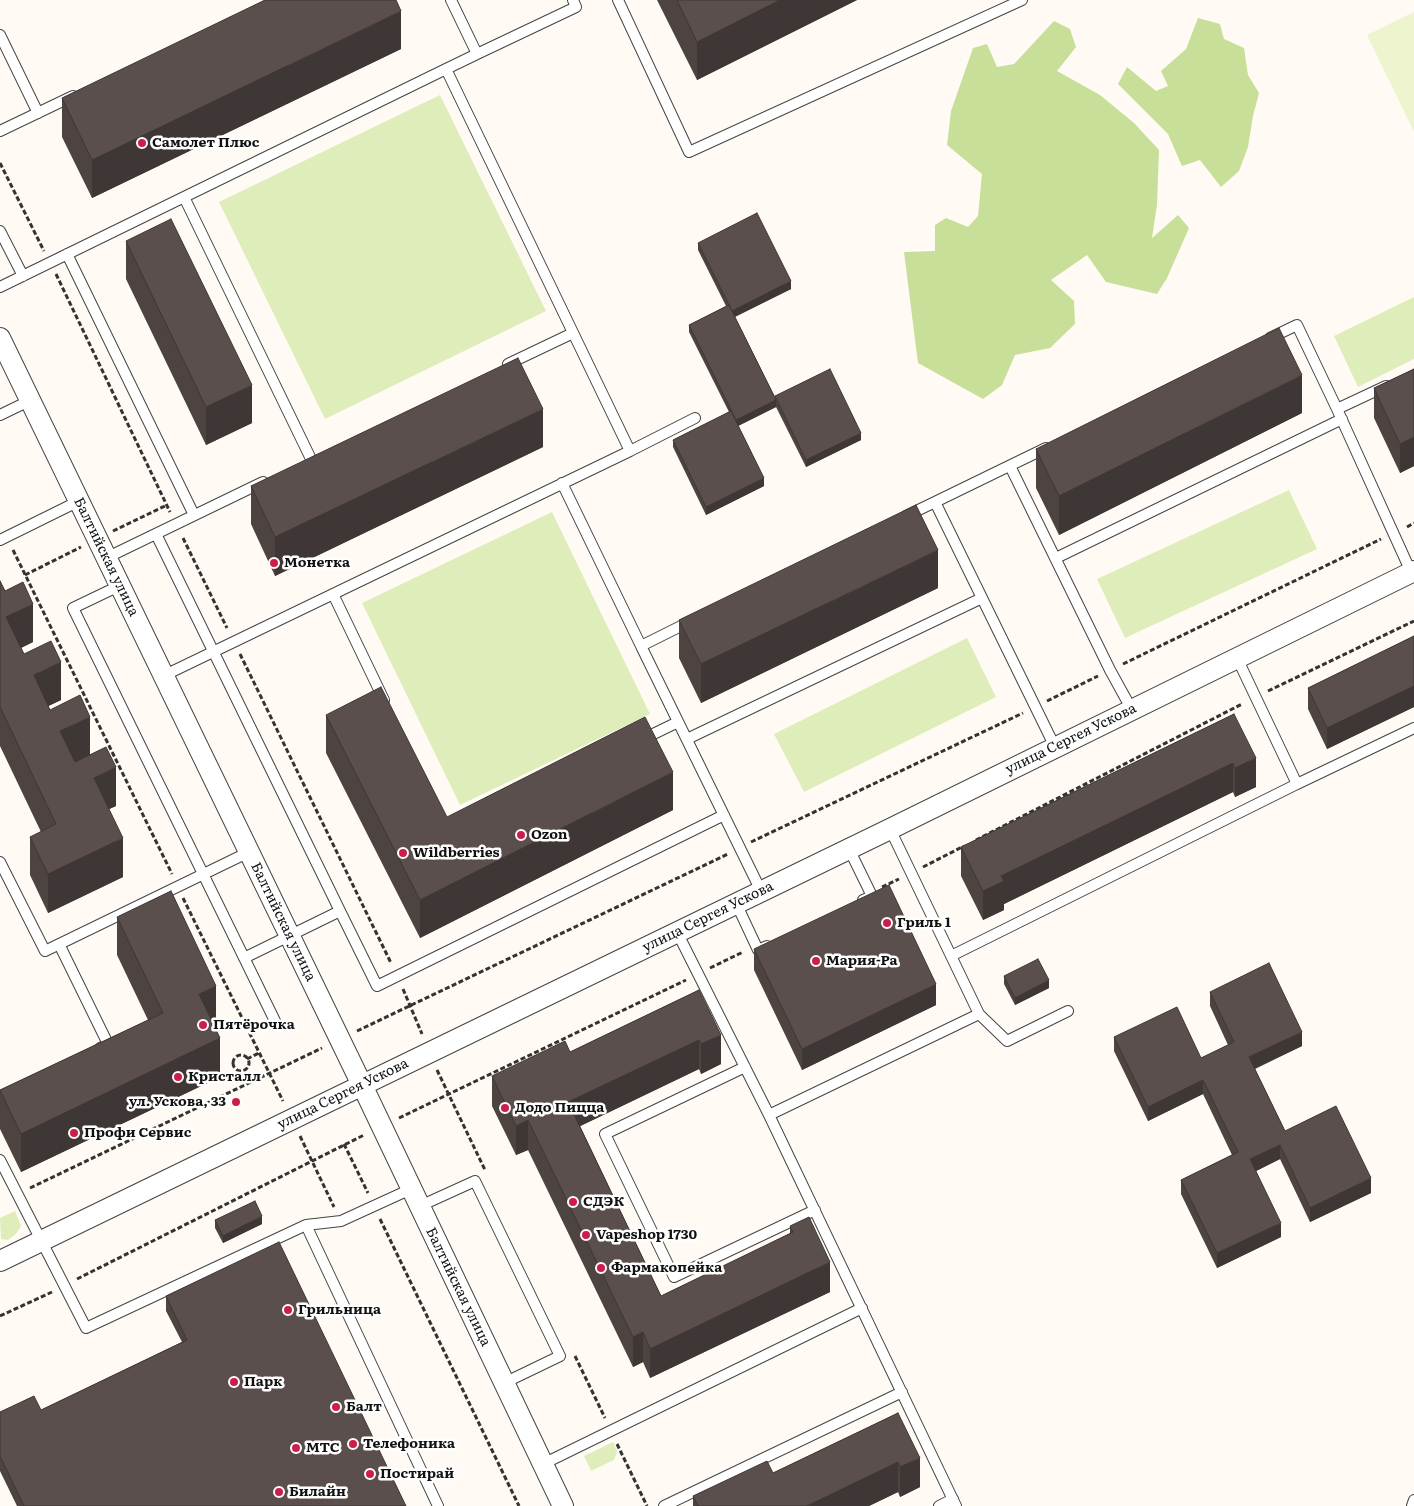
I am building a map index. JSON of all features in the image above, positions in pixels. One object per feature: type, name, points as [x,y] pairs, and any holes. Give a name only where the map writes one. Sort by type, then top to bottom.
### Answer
[{"type":"street","name":"Балтийская улица","points":[[1,341],[340,1039],[563,1506]]},
{"type":"street","name":"улица Сергея Ускова","points":[[0,1261],[890,829],[1412,572]]},
{"type":"lane","points":[[451,0],[477,54]]},
{"type":"lane","points":[[0,287],[576,7],[573,0]]},
{"type":"lane","points":[[618,0],[689,152],[1022,0]]},
{"type":"lane","points":[[0,35],[38,113]]},
{"type":"lane","points":[[446,69],[630,451]]},
{"type":"lane","points":[[0,131],[82,92]]},
{"type":"lane","points":[[184,197],[311,459]]},
{"type":"lane","points":[[0,231],[22,276]]},
{"type":"lane","points":[[67,254],[194,516]]},
{"type":"lane","points":[[1261,342],[1297,325],[1412,572]]},
{"type":"lane","points":[[495,371],[573,333]]},
{"type":"lane","points":[[1056,558],[1339,414],[1397,380]]},
{"type":"lane","points":[[0,415],[31,400]]},
{"type":"lane","points":[[163,676],[695,418]]},
{"type":"lane","points":[[899,520],[1055,444]]},
{"type":"lane","points":[[1010,466],[1110,670],[1132,710]]},
{"type":"lane","points":[[106,558],[275,476]]},
{"type":"lane","points":[[562,484],[761,891]]},
{"type":"lane","points":[[3,538],[78,501]]},
{"type":"lane","points":[[935,502],[1055,748]]},
{"type":"lane","points":[[156,534],[376,986],[724,815]]},
{"type":"lane","points":[[120,586],[73,608],[275,1021]]},
{"type":"lane","points":[[332,594],[389,710]]},
{"type":"lane","points":[[687,739],[982,598]]},
{"type":"lane","points":[[641,646],[703,615]]},
{"type":"lane","points":[[1237,658],[1297,784]]},
{"type":"lane","points":[[634,744],[678,722]]},
{"type":"lane","points":[[951,956],[1414,728]]},
{"type":"lane","points":[[890,829],[979,1014],[1007,1041],[1068,1011]]},
{"type":"lane","points":[[849,848],[872,896],[854,904]]},
{"type":"lane","points":[[0,862],[45,951],[249,852]]},
{"type":"lane","points":[[736,904],[758,950],[775,942]]},
{"type":"lane","points":[[244,958],[340,911]]},
{"type":"lane","points":[[677,932],[770,1115],[954,1503],[939,1506]]},
{"type":"lane","points":[[59,944],[108,1044],[92,1052]]},
{"type":"lane","points":[[770,1115],[979,1014]]},
{"type":"lane","points":[[745,1067],[605,1134],[674,1277],[815,1210]]},
{"type":"lane","points":[[0,1160],[86,1328],[306,1225],[341,1221],[374,1206],[415,1198],[475,1180],[560,1356],[504,1383]]},
{"type":"lane","points":[[306,1225],[438,1506]]},
{"type":"lane","points":[[543,1464],[862,1308]]},
{"type":"lane","points":[[664,1506],[902,1392]]},
{"type":"lane","points":[[1412,1506],[1414,1500]]},
{"type":"path","points":[[0,163],[397,975],[429,1052]]},
{"type":"path","points":[[16,1194],[1414,524]]},
{"type":"path","points":[[3,538],[178,887],[341,1221]]},
{"type":"path","points":[[870,893],[1256,697],[1414,622]]},
{"type":"path","points":[[247,1059],[259,1053]]},
{"type":"path","points":[[243,1055],[247,1059],[249,1064],[247,1068],[242,1071],[237,1070],[233,1061],[235,1057],[243,1055]]},
{"type":"path","points":[[344,1144],[519,1506]]},
{"type":"green space","points":[[1414,12],[1414,132],[1367,35]]},
{"type":"green space","points":[[1198,18],[1220,24],[1224,39],[1244,48],[1248,75],[1259,93],[1248,147],[1239,171],[1221,187],[1200,160],[1182,166],[1168,134],[1118,84],[1127,67],[1156,91],[1168,86],[1161,71],[1186,49]]},
{"type":"green space","points":[[1054,21],[1070,29],[1076,47],[1057,71],[1100,95],[1134,123],[1159,150],[1157,205],[1152,238],[1178,215],[1189,228],[1167,278],[1157,294],[1106,282],[1087,255],[1051,280],[1074,301],[1075,324],[1050,348],[1015,355],[1002,385],[983,399],[918,363],[904,252],[935,251],[935,225],[946,218],[968,227],[978,216],[982,174],[947,145],[951,111],[973,48],[987,44],[997,67],[1014,64]]},
{"type":"green space","points":[[440,95],[546,311],[325,419],[219,202]]},
{"type":"green space","points":[[1414,297],[1414,359],[1358,387],[1334,336]]},
{"type":"green space","points":[[1289,490],[1317,549],[1125,638],[1097,579]]},
{"type":"green space","points":[[552,512],[650,714],[460,805],[362,603]]},
{"type":"green space","points":[[967,638],[996,697],[804,792],[774,734]]},
{"type":"green space","points":[[15,1211],[21,1226],[16,1234],[8,1240],[1,1239],[0,1218]]},
{"type":"green space","points":[[613,1442],[617,1451],[614,1460],[591,1471],[584,1456]]},
{"type":"building","points":[[265,0],[396,0],[401,11],[92,160],[62,98]]},
{"type":"building","points":[[677,0],[780,0],[697,42]]},
{"type":"building","points":[[757,213],[791,281],[732,311],[698,243]]},
{"type":"building","points":[[171,219],[252,385],[206,407],[126,241]]},
{"type":"building","points":[[729,305],[776,400],[736,420],[689,325]]},
{"type":"building","points":[[1279,328],[1302,375],[1059,496],[1036,449]]},
{"type":"building","points":[[518,358],[543,409],[275,537],[251,486]]},
{"type":"building","points":[[830,369],[861,433],[806,460],[775,396]]},
{"type":"building","points":[[1414,369],[1414,437],[1400,444],[1374,388]]},
{"type":"building","points":[[731,411],[764,478],[706,507],[673,440]]},
{"type":"building","points":[[916,505],[938,550],[701,664],[679,620]]},
{"type":"building","points":[[0,581],[5,591],[23,582],[33,604],[6,617],[24,654],[51,641],[61,662],[34,675],[50,710],[80,695],[90,717],[60,731],[75,762],[106,747],[116,767],[94,778],[123,838],[48,874],[30,837],[56,824],[0,707]]},
{"type":"building","points":[[1414,636],[1414,686],[1327,728],[1308,688]]},
{"type":"building","points":[[381,687],[447,817],[645,717],[673,772],[420,900],[326,715]]},
{"type":"building","points":[[1234,714],[1256,758],[1235,768],[1233,763],[1001,876],[1004,881],[983,891],[961,847]]},
{"type":"building","points":[[889,885],[936,984],[802,1049],[754,949]]},
{"type":"building","points":[[171,891],[216,986],[199,994],[220,1038],[21,1134],[0,1090],[163,1013],[117,917]]},
{"type":"building","points":[[1038,959],[1049,980],[1015,998],[1004,976]]},
{"type":"building","points":[[1269,963],[1302,1032],[1249,1057],[1285,1131],[1336,1106],[1371,1178],[1310,1208],[1280,1145],[1250,1159],[1281,1223],[1217,1253],[1181,1180],[1238,1152],[1203,1080],[1148,1107],[1114,1037],[1177,1007],[1201,1058],[1234,1042],[1210,992]]},
{"type":"building","points":[[699,990],[721,1035],[701,1044],[699,1040],[568,1102],[661,1296],[793,1232],[790,1226],[809,1217],[830,1262],[650,1349],[643,1332],[633,1337],[528,1120],[516,1126],[492,1076],[565,1041],[570,1052]]},
{"type":"building","points":[[255,1201],[262,1216],[223,1236],[215,1220]]},
{"type":"building","name":"Парк","points":[[279,1242],[406,1506],[24,1506],[0,1456],[0,1412],[34,1396],[41,1410],[187,1340],[166,1296]]},
{"type":"building","points":[[898,1413],[920,1458],[900,1467],[898,1462],[807,1506],[698,1506],[693,1496],[767,1461],[773,1473]]},
{"type":"place","name":"Самолет Плюс","points":[[142,143]]},
{"type":"place","name":"Монетка","points":[[274,563]]},
{"type":"place","name":"Ozon","points":[[521,835]]},
{"type":"place","name":"Wildberries","points":[[403,853]]},
{"type":"place","name":"Гриль 1","points":[[887,923]]},
{"type":"place","name":"Мария-Ра","points":[[816,961]]},
{"type":"place","name":"Пятёрочка","points":[[203,1025]]},
{"type":"place","name":"Кристалл","points":[[178,1077]]},
{"type":"place","name":"ул. Ускова, 33","points":[[236,1102]]},
{"type":"place","name":"Додо Пицца","points":[[505,1108]]},
{"type":"place","name":"Профи Сервис","points":[[74,1133]]},
{"type":"place","name":"СДЭК","points":[[573,1202]]},
{"type":"place","name":"Vapeshop 1730","points":[[586,1235]]},
{"type":"place","name":"Фармакопейка","points":[[601,1268]]},
{"type":"place","name":"Грильница","points":[[288,1310]]},
{"type":"place","name":"Парк","points":[[234,1382]]},
{"type":"place","name":"Балт","points":[[336,1407]]},
{"type":"place","name":"Телефоника","points":[[353,1444]]},
{"type":"place","name":"МТС","points":[[296,1448]]},
{"type":"place","name":"Постирай","points":[[370,1474]]},
{"type":"place","name":"Билайн","points":[[279,1492]]}]
